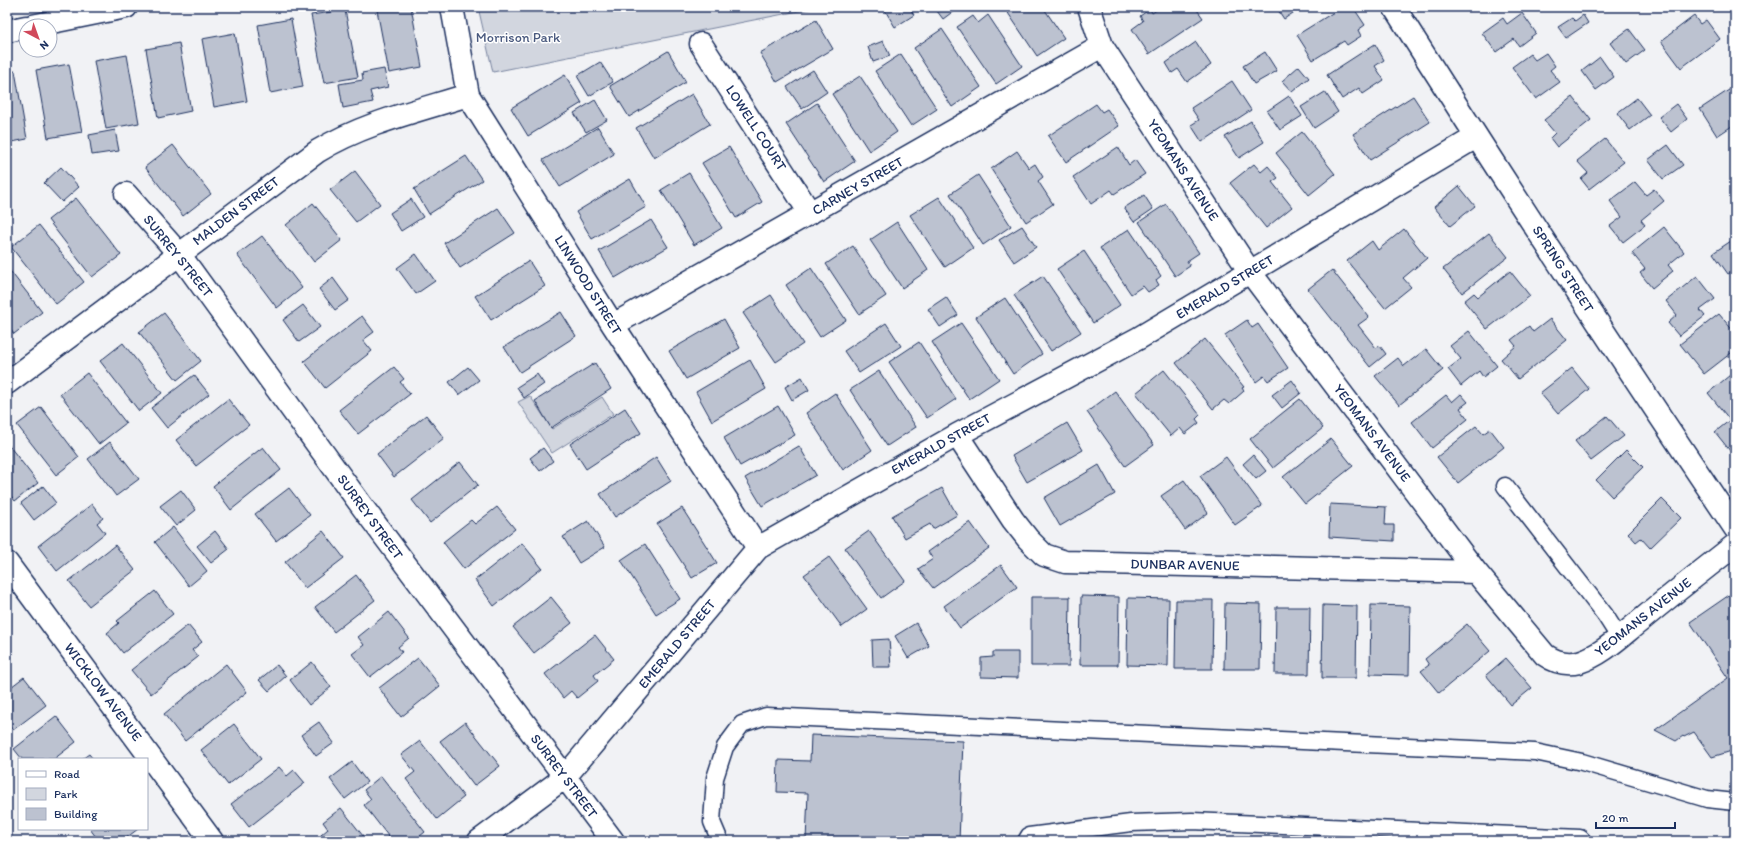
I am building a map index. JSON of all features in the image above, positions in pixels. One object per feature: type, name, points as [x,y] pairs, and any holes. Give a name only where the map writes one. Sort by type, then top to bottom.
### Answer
[{"type":"street","points":[[58,21],[126,7]]},
{"type":"street","name":"LINWOOD STREET","points":[[452,7],[468,95],[613,325],[758,548]]},
{"type":"street","name":"YEOMANS AVENUE","points":[[1089,7],[1102,46],[1250,272],[1476,572],[1539,649],[1550,659],[1559,662],[1578,662],[1602,650],[1735,544]]},
{"type":"street","name":"SPRING STREET","points":[[1394,7],[1476,137],[1629,371],[1735,528]]},
{"type":"street","points":[[7,31],[18,29]]},
{"type":"street","name":"LOWELL COURT","points":[[701,44],[810,213]]},
{"type":"street","name":"CARNEY STREET","points":[[613,325],[1102,46]]},
{"type":"street","name":"MALDEN STREET","points":[[7,383],[318,151],[338,139],[361,129],[468,95]]},
{"type":"street","name":"EMERALD STREET","points":[[479,841],[565,777],[758,548],[957,435],[1139,338],[1476,137]]},
{"type":"street","name":"SURREY STREET","points":[[126,194],[179,254],[359,502],[613,841]]},
{"type":"street","name":"DUNBAR AVENUE","points":[[957,435],[1013,520],[1028,539],[1044,555],[1066,562],[1476,572]]},
{"type":"street","name":"WICKLOW AVENUE","points":[[7,563],[212,841]]},
{"type":"lane","points":[[1505,486],[1605,615],[1619,637]]},
{"type":"lane","points":[[720,841],[712,822],[715,778],[724,747],[742,724],[766,716],[1535,752],[1582,762],[1707,799],[1735,802]]},
{"type":"lane","points":[[1026,841],[1029,836],[1131,823],[1192,822],[1580,838],[1583,841]]},
{"type":"green space","name":"Morrison Park","points":[[478,7],[819,7],[493,72]]},
{"type":"green space","points":[[530,396],[552,429],[602,397],[613,414],[552,453],[518,402]]},
{"type":"building","points":[[394,7],[411,7],[422,67],[389,73],[377,10]]},
{"type":"building","points":[[883,7],[909,7],[914,15],[895,27]]},
{"type":"building","points":[[934,7],[959,7],[943,19]]},
{"type":"building","points":[[1004,7],[1049,7],[1045,10],[1064,38],[1037,56]]},
{"type":"building","points":[[1161,7],[1195,7],[1203,18],[1149,54],[1132,29],[1143,21],[1140,16],[1150,9],[1152,13]]},
{"type":"building","points":[[1276,7],[1302,7],[1284,19]]},
{"type":"building","points":[[1342,7],[1353,7],[1365,25],[1358,30],[1361,36],[1347,45],[1344,41],[1313,60],[1297,35]]},
{"type":"building","points":[[345,10],[358,77],[324,83],[311,15]]},
{"type":"building","points":[[1522,13],[1536,33],[1519,46],[1514,39],[1496,52],[1482,33],[1503,18],[1507,24]]},
{"type":"building","points":[[988,15],[1022,66],[996,84],[957,27],[973,16],[978,23]]},
{"type":"building","points":[[1583,15],[1588,23],[1566,38],[1558,27],[1572,18],[1575,21]]},
{"type":"building","points":[[1694,16],[1700,24],[1706,20],[1720,39],[1681,68],[1661,41]]},
{"type":"building","points":[[291,19],[303,87],[270,93],[258,25]]},
{"type":"building","points":[[816,20],[833,49],[777,82],[760,53]]},
{"type":"building","points":[[942,29],[981,87],[952,107],[914,48]]},
{"type":"building","points":[[1629,29],[1645,50],[1626,64],[1610,43]]},
{"type":"building","points":[[235,33],[247,101],[214,107],[202,39]]},
{"type":"building","points":[[883,41],[890,56],[873,62],[868,47]]},
{"type":"building","points":[[1196,42],[1211,65],[1187,82],[1178,69],[1172,73],[1166,63]]},
{"type":"building","points":[[179,43],[191,111],[158,118],[146,49]]},
{"type":"building","points":[[1375,44],[1384,60],[1375,66],[1384,80],[1363,94],[1359,88],[1342,99],[1327,75]]},
{"type":"building","points":[[668,51],[686,82],[629,117],[610,86]]},
{"type":"building","points":[[1265,52],[1277,71],[1254,84],[1243,66]]},
{"type":"building","points":[[1546,53],[1555,66],[1550,70],[1560,82],[1536,99],[1512,67],[1530,54],[1535,60]]},
{"type":"building","points":[[901,54],[937,109],[911,126],[875,71]]},
{"type":"building","points":[[127,55],[139,123],[106,129],[94,61]]},
{"type":"building","points":[[1600,57],[1614,77],[1596,90],[1582,71]]},
{"type":"building","points":[[600,62],[613,82],[589,96],[577,76]]},
{"type":"building","points":[[69,64],[82,132],[48,138],[36,70]]},
{"type":"building","points":[[1299,66],[1309,78],[1292,92],[1282,81]]},
{"type":"building","points":[[384,69],[388,87],[370,91],[373,102],[343,108],[339,84],[363,80],[362,73]]},
{"type":"building","points":[[813,70],[827,92],[802,109],[787,87]]},
{"type":"building","points":[[15,71],[27,139],[7,143],[7,72]]},
{"type":"building","points":[[565,75],[582,103],[528,136],[511,108]]},
{"type":"building","points":[[860,76],[897,132],[869,151],[832,94]]},
{"type":"building","points":[[1232,81],[1251,110],[1202,142],[1191,125],[1199,120],[1191,108]]},
{"type":"building","points":[[1735,86],[1735,124],[1717,136],[1700,109]]},
{"type":"building","points":[[1325,92],[1338,112],[1314,128],[1301,107]]},
{"type":"building","points":[[692,94],[710,124],[654,158],[636,128]]},
{"type":"building","points":[[1289,96],[1302,116],[1280,130],[1267,111]]},
{"type":"building","points":[[1413,96],[1430,122],[1370,160],[1353,134]]},
{"type":"building","points":[[1573,97],[1591,120],[1557,147],[1550,138],[1555,133],[1544,120]]},
{"type":"building","points":[[1637,98],[1650,115],[1630,130],[1617,113]]},
{"type":"building","points":[[595,100],[607,120],[586,132],[574,113]]},
{"type":"building","points":[[817,103],[855,161],[824,182],[786,124]]},
{"type":"building","points":[[1096,104],[1102,112],[1107,109],[1119,126],[1066,162],[1048,136]]},
{"type":"building","points":[[1676,104],[1687,119],[1671,132],[1659,117]]},
{"type":"building","points":[[1251,121],[1264,142],[1239,158],[1225,137]]},
{"type":"building","points":[[598,127],[614,154],[560,187],[543,160]]},
{"type":"building","points":[[115,130],[119,151],[92,155],[89,135]]},
{"type":"building","points":[[1302,132],[1335,174],[1309,195],[1276,153]]},
{"type":"building","points":[[1605,139],[1624,162],[1589,189],[1581,179],[1588,173],[1577,161]]},
{"type":"building","points":[[173,145],[211,194],[183,216],[145,167]]},
{"type":"building","points":[[1668,145],[1683,165],[1663,179],[1648,160]]},
{"type":"building","points":[[729,147],[762,202],[736,218],[702,163]]},
{"type":"building","points":[[1118,147],[1129,165],[1135,160],[1145,174],[1114,194],[1111,190],[1091,204],[1073,177]]},
{"type":"building","points":[[1017,151],[1029,168],[1035,164],[1043,177],[1038,181],[1053,204],[1026,222],[991,169]]},
{"type":"building","points":[[466,156],[482,180],[429,214],[414,189]]},
{"type":"building","points":[[1254,164],[1261,172],[1268,166],[1278,178],[1272,182],[1292,207],[1266,228],[1230,183]]},
{"type":"building","points":[[61,167],[79,187],[62,202],[44,183]]},
{"type":"building","points":[[355,171],[380,204],[356,222],[330,190]]},
{"type":"building","points":[[689,173],[722,228],[694,245],[661,190]]},
{"type":"building","points":[[978,175],[1011,226],[983,245],[950,194]]},
{"type":"building","points":[[630,179],[646,207],[592,239],[576,212]]},
{"type":"building","points":[[1635,182],[1646,195],[1654,189],[1664,201],[1641,220],[1645,225],[1623,242],[1610,226],[1622,217],[1610,201]]},
{"type":"building","points":[[1459,186],[1475,206],[1450,226],[1434,207]]},
{"type":"building","points":[[1144,195],[1153,209],[1134,222],[1124,208]]},
{"type":"building","points":[[939,197],[973,248],[945,267],[910,215]]},
{"type":"building","points":[[76,198],[121,255],[92,277],[48,220]]},
{"type":"building","points":[[411,199],[423,217],[401,231],[390,213]]},
{"type":"building","points":[[313,203],[342,240],[314,262],[286,225]]},
{"type":"building","points":[[1166,204],[1199,253],[1187,261],[1190,266],[1175,276],[1139,222]]},
{"type":"building","points":[[498,208],[515,233],[460,268],[444,243]]},
{"type":"building","points":[[651,220],[668,247],[615,278],[599,251]]},
{"type":"building","points":[[897,222],[928,270],[902,288],[870,240]]},
{"type":"building","points":[[39,225],[84,282],[56,304],[11,247]]},
{"type":"building","points":[[1022,226],[1036,247],[1014,262],[999,240]]},
{"type":"building","points":[[1664,227],[1684,252],[1668,265],[1673,271],[1652,288],[1640,273],[1645,269],[1632,253]]},
{"type":"building","points":[[1129,229],[1161,276],[1156,280],[1159,285],[1148,292],[1143,286],[1131,294],[1100,248]]},
{"type":"building","points":[[1404,229],[1427,258],[1403,278],[1411,287],[1385,308],[1347,261],[1372,241],[1378,250]]},
{"type":"building","points":[[1489,233],[1508,257],[1462,293],[1443,269]]},
{"type":"building","points":[[262,236],[302,288],[277,308],[237,255]]},
{"type":"building","points":[[1734,239],[1735,270],[1728,274],[1713,253]]},
{"type":"building","points":[[853,246],[886,296],[859,314],[826,264]]},
{"type":"building","points":[[1084,251],[1120,305],[1093,323],[1057,269]]},
{"type":"building","points":[[416,254],[435,281],[416,294],[397,268]]},
{"type":"building","points":[[529,261],[545,286],[491,320],[475,296]]},
{"type":"building","points":[[7,267],[42,312],[14,334],[7,325]]},
{"type":"building","points":[[811,268],[846,320],[820,337],[786,285]]},
{"type":"building","points":[[1332,270],[1369,317],[1358,325],[1376,348],[1380,346],[1386,354],[1370,367],[1308,289]]},
{"type":"building","points":[[1510,271],[1530,296],[1487,329],[1464,301],[1474,293],[1478,297]]},
{"type":"building","points":[[1043,276],[1081,332],[1051,351],[1014,295]]},
{"type":"building","points":[[1697,276],[1715,299],[1700,310],[1705,316],[1679,336],[1668,323],[1677,315],[1666,301]]},
{"type":"building","points":[[333,278],[349,300],[335,310],[319,289]]},
{"type":"building","points":[[771,295],[803,344],[776,362],[743,313]]},
{"type":"building","points":[[946,297],[958,315],[940,327],[928,309]]},
{"type":"building","points":[[1005,298],[1042,354],[1013,374],[976,317]]},
{"type":"building","points":[[303,305],[320,327],[299,342],[283,320]]},
{"type":"building","points":[[561,312],[576,336],[520,372],[504,347]]},
{"type":"building","points":[[164,313],[201,361],[177,380],[139,332]]},
{"type":"building","points":[[1719,314],[1735,333],[1735,350],[1704,374],[1680,344]]},
{"type":"building","points":[[362,316],[374,332],[363,340],[372,351],[325,388],[304,361]]},
{"type":"building","points":[[724,319],[740,348],[686,379],[669,351]]},
{"type":"building","points":[[1550,319],[1567,340],[1518,379],[1501,359],[1516,346],[1511,340],[1529,326],[1533,332]]},
{"type":"building","points":[[1247,320],[1252,328],[1258,324],[1288,368],[1268,381],[1264,376],[1256,382],[1225,335]]},
{"type":"building","points":[[886,323],[901,346],[859,373],[844,351]]},
{"type":"building","points":[[961,323],[999,379],[969,399],[932,342]]},
{"type":"building","points":[[1469,331],[1497,366],[1483,377],[1479,371],[1461,386],[1448,369],[1461,359],[1450,346]]},
{"type":"building","points":[[1205,339],[1244,387],[1242,388],[1244,391],[1229,404],[1224,400],[1213,409],[1176,363]]},
{"type":"building","points":[[919,342],[956,399],[927,418],[889,362]]},
{"type":"building","points":[[123,343],[162,393],[139,411],[100,361]]},
{"type":"building","points":[[1426,349],[1443,370],[1399,405],[1375,376],[1398,358],[1404,366]]},
{"type":"building","points":[[750,360],[766,389],[712,421],[696,392]]},
{"type":"building","points":[[595,363],[611,389],[551,428],[535,401]]},
{"type":"building","points":[[394,367],[404,379],[400,382],[410,394],[358,434],[339,410]]},
{"type":"building","points":[[468,367],[479,380],[459,395],[449,382]]},
{"type":"building","points":[[1572,368],[1589,389],[1558,414],[1540,393]]},
{"type":"building","points":[[1164,370],[1200,415],[1196,419],[1199,423],[1185,434],[1180,428],[1171,436],[1136,393]]},
{"type":"building","points":[[879,371],[916,427],[887,446],[850,390]]},
{"type":"building","points":[[1735,371],[1735,457],[1715,432],[1730,420],[1708,393]]},
{"type":"building","points":[[87,373],[126,423],[99,444],[60,394]]},
{"type":"building","points":[[537,374],[544,384],[524,398],[517,387]]},
{"type":"building","points":[[194,375],[209,394],[167,428],[151,408]]},
{"type":"building","points":[[802,377],[809,390],[792,400],[785,387]]},
{"type":"building","points":[[1292,380],[1301,393],[1282,408],[1272,395]]},
{"type":"building","points":[[1115,391],[1154,445],[1125,466],[1087,412]]},
{"type":"building","points":[[835,393],[872,450],[843,470],[806,413]]},
{"type":"building","points":[[1461,394],[1468,402],[1460,408],[1468,419],[1432,448],[1412,422],[1446,395],[1452,402]]},
{"type":"building","points":[[228,399],[249,425],[196,466],[176,440]]},
{"type":"building","points":[[1300,399],[1323,428],[1273,468],[1250,439]]},
{"type":"building","points":[[778,406],[795,435],[740,466],[724,438]]},
{"type":"building","points":[[41,407],[79,457],[56,475],[17,425]]},
{"type":"building","points":[[625,408],[641,433],[586,469],[570,444]]},
{"type":"building","points":[[426,415],[444,438],[394,477],[377,454]]},
{"type":"building","points":[[1607,416],[1624,436],[1591,461],[1575,441]]},
{"type":"building","points":[[1067,423],[1083,450],[1027,482],[1012,456]]},
{"type":"building","points":[[1476,426],[1483,434],[1490,429],[1504,447],[1458,483],[1437,457]]},
{"type":"building","points":[[1331,439],[1353,466],[1305,504],[1283,477]]},
{"type":"building","points":[[110,442],[139,479],[116,496],[88,459]]},
{"type":"building","points":[[7,443],[38,483],[15,501],[7,491]]},
{"type":"building","points":[[799,446],[816,475],[762,506],[745,478]]},
{"type":"building","points":[[263,447],[281,470],[231,510],[213,486]]},
{"type":"building","points":[[543,448],[553,461],[540,471],[530,458]]},
{"type":"building","points":[[1626,450],[1643,467],[1612,497],[1596,480]]},
{"type":"building","points":[[1253,455],[1266,471],[1256,479],[1243,464]]},
{"type":"building","points":[[656,457],[671,481],[615,517],[600,494]]},
{"type":"building","points":[[1226,457],[1262,506],[1235,525],[1200,476]]},
{"type":"building","points":[[460,462],[478,485],[430,523],[412,500]]},
{"type":"building","points":[[1099,465],[1115,494],[1060,526],[1044,498]]},
{"type":"building","points":[[1184,480],[1208,513],[1185,530],[1161,496]]},
{"type":"building","points":[[43,486],[56,503],[34,520],[21,503]]},
{"type":"building","points":[[289,488],[310,515],[276,541],[255,514]]},
{"type":"building","points":[[942,488],[957,515],[933,529],[930,524],[905,538],[892,516]]},
{"type":"building","points":[[181,490],[196,510],[176,526],[160,506]]},
{"type":"building","points":[[1662,499],[1681,518],[1650,548],[1641,538],[1636,542],[1628,533]]},
{"type":"building","points":[[92,504],[103,518],[97,523],[105,533],[57,571],[38,546]]},
{"type":"building","points":[[1330,504],[1386,507],[1385,525],[1394,525],[1394,541],[1329,537]]},
{"type":"building","points":[[497,507],[515,529],[464,569],[443,542],[471,520],[475,524]]},
{"type":"building","points":[[682,508],[717,563],[692,578],[657,524]]},
{"type":"building","points":[[588,521],[605,547],[579,563],[563,537]]},
{"type":"building","points":[[970,522],[989,548],[933,588],[918,569],[933,559],[928,552]]},
{"type":"building","points":[[173,527],[207,571],[189,586],[155,542]]},
{"type":"building","points":[[215,531],[229,549],[211,563],[197,546]]},
{"type":"building","points":[[323,531],[344,558],[305,588],[285,562]]},
{"type":"building","points":[[869,531],[905,581],[881,598],[845,548]]},
{"type":"building","points":[[522,543],[542,568],[494,606],[475,580]]},
{"type":"building","points":[[645,544],[680,599],[656,614],[621,560]]},
{"type":"building","points":[[115,545],[135,570],[89,606],[69,581]]},
{"type":"building","points":[[829,557],[867,609],[842,627],[804,575]]},
{"type":"building","points":[[1001,565],[1017,587],[960,628],[944,606]]},
{"type":"building","points":[[356,575],[375,600],[334,632],[315,607]]},
{"type":"building","points":[[155,591],[173,614],[123,653],[107,633],[119,623],[117,621]]},
{"type":"building","points":[[1735,591],[1735,750],[1712,757],[1694,732],[1684,737],[1683,736],[1676,741],[1655,730],[1728,678],[1690,622]]},
{"type":"building","points":[[1081,596],[1119,597],[1118,665],[1080,665]]},
{"type":"building","points":[[551,597],[572,623],[534,653],[513,627]]},
{"type":"building","points":[[1031,597],[1070,597],[1069,666],[1031,666]]},
{"type":"building","points":[[1128,598],[1169,599],[1168,666],[1127,665]]},
{"type":"building","points":[[1176,600],[1213,600],[1212,669],[1175,669]]},
{"type":"building","points":[[1225,603],[1261,604],[1260,669],[1224,669]]},
{"type":"building","points":[[1323,605],[1357,606],[1356,678],[1322,678]]},
{"type":"building","points":[[1371,605],[1410,606],[1409,675],[1370,674]]},
{"type":"building","points":[[1276,607],[1310,607],[1309,674],[1275,674]]},
{"type":"building","points":[[389,612],[409,638],[398,647],[402,652],[370,677],[352,654],[364,645],[358,637]]},
{"type":"building","points":[[916,623],[929,646],[908,658],[895,636]]},
{"type":"building","points":[[1467,624],[1490,651],[1439,693],[1421,671],[1429,665],[1425,659]]},
{"type":"building","points":[[188,625],[202,642],[192,650],[198,657],[151,694],[131,670]]},
{"type":"building","points":[[595,635],[614,659],[594,675],[598,681],[577,698],[571,691],[563,698],[545,674]]},
{"type":"building","points":[[889,639],[891,667],[873,667],[872,640]]},
{"type":"building","points":[[993,652],[1018,652],[1018,678],[981,677],[981,658],[993,657]]},
{"type":"building","points":[[7,654],[13,661],[7,666]]},
{"type":"building","points":[[418,658],[440,686],[401,717],[379,688]]},
{"type":"building","points":[[1506,658],[1532,688],[1511,705],[1486,675]]},
{"type":"building","points":[[312,662],[331,687],[309,705],[290,680]]},
{"type":"building","points":[[226,664],[247,692],[185,741],[164,714]]},
{"type":"building","points":[[277,665],[286,676],[269,691],[259,680]]},
{"type":"building","points":[[24,677],[46,705],[13,730],[7,723],[7,690]]},
{"type":"building","points":[[56,716],[76,742],[55,758],[21,758],[14,749]]},
{"type":"building","points":[[319,722],[334,743],[316,756],[301,735]]},
{"type":"building","points":[[465,722],[500,766],[474,786],[440,741]]},
{"type":"building","points":[[234,724],[261,759],[228,785],[201,750]]},
{"type":"building","points":[[811,735],[963,741],[959,841],[806,841],[808,793],[777,792],[778,760],[810,761]]},
{"type":"building","points":[[420,741],[464,797],[437,819],[406,779],[415,772],[401,755]]},
{"type":"building","points":[[89,754],[92,758],[83,758]]},
{"type":"building","points":[[352,762],[367,782],[345,799],[330,779]]},
{"type":"building","points":[[279,767],[287,776],[294,770],[305,783],[249,827],[231,804]]},
{"type":"building","points":[[381,776],[425,832],[414,841],[392,841],[364,805],[371,799],[364,790]]},
{"type":"building","points":[[341,808],[367,841],[326,841],[321,835],[328,829],[323,822]]},
{"type":"building","points":[[91,830],[137,830],[122,841],[99,841]]}]
